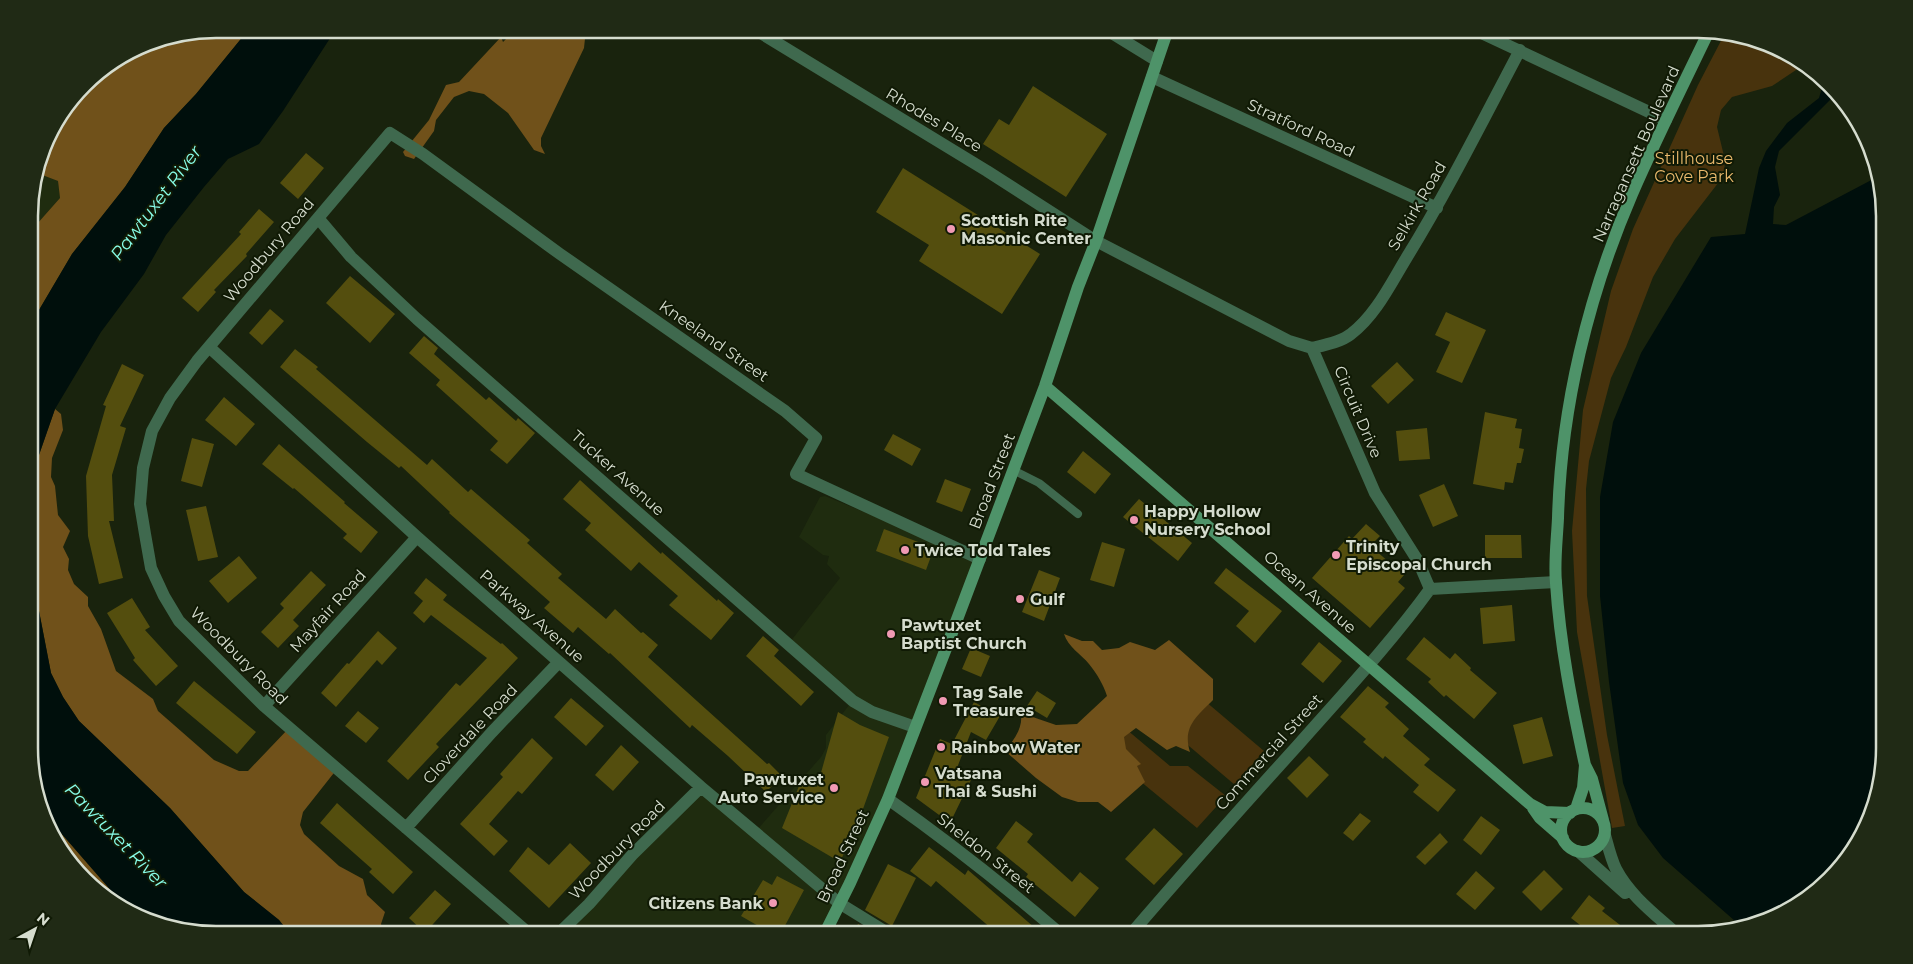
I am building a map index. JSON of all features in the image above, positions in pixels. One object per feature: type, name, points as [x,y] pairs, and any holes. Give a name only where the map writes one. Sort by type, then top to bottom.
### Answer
[{"type":"street","name":"Rhodes Place","points":[[769,38],[987,171],[1096,241]]},
{"type":"street","points":[[1120,38],[1157,61]]},
{"type":"street","name":"Broad Street","points":[[828,926],[888,799],[980,559],[1045,386],[1165,38]]},
{"type":"street","points":[[1493,38],[1666,120]]},
{"type":"street","name":"Narragansett Boulevard","points":[[1603,820],[1592,779],[1585,765],[1564,663],[1556,582],[1562,445],[1572,383],[1583,339],[1608,257],[1631,196],[1706,38]]},
{"type":"street","name":"Selkirk Road","points":[[1312,348],[1332,344],[1351,335],[1368,317],[1386,292],[1437,208],[1520,50]]},
{"type":"street","name":"Stratford Road","points":[[1152,77],[1437,208]]},
{"type":"street","name":"Woodbury Road","points":[[390,133],[209,347],[170,398],[152,431],[144,468],[140,504],[151,568],[179,622],[264,706],[521,926]]},
{"type":"street","name":"Kneeland Street","points":[[390,133],[423,154],[560,254],[785,411],[816,438],[796,474],[980,559]]},
{"type":"street","name":"Tucker Avenue","points":[[318,218],[351,257],[417,319],[846,694],[872,712],[916,727]]},
{"type":"street","points":[[1096,241],[1289,341],[1312,348]]},
{"type":"street","name":"Parkway Avenue","points":[[209,347],[417,536],[701,787],[839,903],[876,926]]},
{"type":"street","name":"Circuit Drive","points":[[1312,348],[1375,492],[1418,561],[1430,589]]},
{"type":"street","name":"Ocean Avenue","points":[[1045,386],[1370,664],[1530,804],[1545,812],[1588,809],[1594,811],[1603,820],[1605,835],[1618,873],[1644,905],[1668,926]]},
{"type":"street","name":"Mayfair Road","points":[[264,706],[417,536]]},
{"type":"street","points":[[1430,589],[1556,582]]},
{"type":"street","name":"Commercial Street","points":[[1138,926],[1370,664],[1412,614],[1430,589]]},
{"type":"street","name":"Cloverdale Road","points":[[406,828],[492,732],[559,662]]},
{"type":"street","name":"Narragansett Boulevard","points":[[1573,811],[1583,788],[1585,765]]},
{"type":"street","name":"Woodbury Road","points":[[566,926],[589,904],[632,855],[701,787]]},
{"type":"street","name":"Sheldon Street","points":[[888,799],[998,880],[1052,926]]},
{"type":"street","name":"Ocean Avenue","points":[[1530,804],[1540,818],[1563,838],[1572,849],[1578,851],[1633,900],[1644,905]]},
{"type":"street","points":[[1563,838],[1561,827],[1566,816],[1573,811]]},
{"type":"street","points":[[1578,851],[1585,852],[1597,847],[1605,835]]},
{"type":"lane","points":[[1013,470],[1039,483],[1078,514]]},
{"type":"shaded area","points":[[204,38],[242,38],[196,94],[164,128],[125,187],[72,254],[38,312],[38,223],[60,198],[58,181],[42,175],[51,147],[61,126],[74,107],[107,74],[126,61],[147,51],[169,44]]},
{"type":"shaded area","points":[[500,38],[503,42],[507,38],[585,38],[584,48],[541,138],[541,146],[545,154],[534,150],[508,113],[484,94],[469,91],[454,97],[436,120],[434,131],[414,159],[405,156],[403,152],[429,120],[446,85],[459,82]]},
{"type":"shaded area","points":[[42,175],[58,181],[60,198],[38,223],[39,192]]},
{"type":"shaded area","points":[[55,409],[61,414],[63,430],[52,458],[51,477],[55,486],[58,515],[70,531],[63,547],[69,559],[68,570],[74,584],[88,597],[88,606],[101,629],[116,671],[153,699],[158,711],[214,760],[239,771],[248,771],[290,727],[337,769],[303,812],[300,825],[304,834],[339,866],[363,879],[367,895],[385,912],[382,926],[284,926],[244,892],[170,808],[79,721],[63,697],[51,673],[38,606],[38,458]]},
{"type":"shaded area","points":[[825,496],[979,559],[980,563],[829,926],[566,926],[702,787],[757,830],[821,757],[826,748],[826,735],[853,700],[790,642],[840,578],[827,564],[829,556],[823,555],[799,537],[820,497]]},
{"type":"shaded area","points":[[1064,634],[1082,641],[1093,641],[1102,650],[1119,648],[1130,642],[1155,650],[1169,640],[1213,679],[1213,700],[1192,723],[1190,729],[1188,743],[1190,752],[1176,746],[1167,750],[1136,728],[1124,737],[1126,749],[1141,764],[1137,766],[1145,782],[1111,812],[1098,802],[1078,802],[1062,797],[1036,778],[1005,751],[1019,729],[1021,713],[1056,725],[1077,724],[1107,696],[1095,672],[1086,660],[1072,647]]},
{"type":"shaded area","points":[[56,827],[117,897],[98,882],[74,857]]},
{"type":"green space","name":"Stillhouse Cove Park","points":[[1722,39],[1766,51],[1798,69],[1772,86],[1732,97],[1721,110],[1717,127],[1724,156],[1725,174],[1675,239],[1653,277],[1626,347],[1611,378],[1589,461],[1586,489],[1587,596],[1607,735],[1625,826],[1612,828],[1577,632],[1572,531],[1583,410],[1611,291],[1633,229],[1698,85]]},
{"type":"green space","points":[[1205,701],[1264,751],[1235,785],[1176,735]]},
{"type":"green space","points":[[1120,724],[1170,766],[1188,766],[1226,796],[1197,828],[1100,748]]},
{"type":"water","name":"Pawtuxet River","points":[[242,38],[330,38],[283,111],[259,144],[228,159],[166,235],[144,274],[101,332],[55,409],[38,458],[38,312],[72,254],[125,187],[164,128],[196,94]]},
{"type":"water","points":[[1822,89],[1831,99],[1779,151],[1775,167],[1780,195],[1774,207],[1773,224],[1786,225],[1872,180],[1876,215],[1876,749],[1874,772],[1862,817],[1852,838],[1831,866],[1806,890],[1787,903],[1766,913],[1736,922],[1663,858],[1638,825],[1623,783],[1609,682],[1600,596],[1600,497],[1613,422],[1641,353],[1711,237],[1745,234],[1759,168],[1766,151],[1787,123],[1819,98]]},
{"type":"water","name":"Pawtuxet River","points":[[38,606],[51,673],[63,697],[79,721],[170,808],[244,892],[284,926],[192,925],[147,913],[116,896],[56,828],[44,795],[38,760]]},
{"type":"building","points":[[1033,86],[1107,134],[1066,197],[983,144],[999,119],[1009,125]]},
{"type":"building","points":[[306,153],[324,168],[298,199],[280,183]]},
{"type":"building","name":"Scottish Rite Masonic Center","points":[[903,168],[1040,254],[1002,314],[919,261],[929,245],[876,212]]},
{"type":"building","points":[[259,209],[274,222],[246,254],[247,256],[214,290],[216,292],[198,312],[182,298],[241,234],[239,232]]},
{"type":"building","points":[[350,276],[395,314],[370,343],[326,303]]},
{"type":"building","points":[[270,309],[284,321],[262,345],[249,333]]},
{"type":"building","points":[[1446,312],[1486,330],[1462,383],[1436,372],[1450,342],[1435,335]]},
{"type":"building","points":[[424,336],[438,348],[434,354],[486,400],[489,397],[516,421],[518,418],[535,433],[507,464],[490,450],[498,441],[436,385],[440,380],[409,353]]},
{"type":"building","points":[[295,349],[318,367],[316,369],[427,465],[432,459],[468,492],[471,489],[530,540],[527,543],[562,574],[558,578],[606,619],[615,609],[641,633],[643,632],[658,645],[648,657],[782,776],[766,792],[692,725],[690,728],[610,653],[578,627],[573,633],[544,608],[550,602],[449,513],[401,466],[399,468],[367,442],[280,367]]},
{"type":"building","points":[[1397,362],[1414,380],[1388,404],[1371,386]]},
{"type":"building","points":[[122,364],[144,375],[120,426],[126,428],[112,475],[114,521],[109,521],[123,578],[99,584],[88,536],[86,476],[106,406],[103,405]]},
{"type":"building","points":[[224,397],[255,424],[236,446],[205,420]]},
{"type":"building","points":[[1485,412],[1517,419],[1515,428],[1522,429],[1519,448],[1524,449],[1521,463],[1517,463],[1513,483],[1505,482],[1504,490],[1473,484]]},
{"type":"building","points":[[1427,428],[1430,459],[1399,461],[1396,431]]},
{"type":"building","points":[[893,434],[921,449],[912,466],[884,450]]},
{"type":"building","points":[[192,438],[214,444],[202,487],[181,481]]},
{"type":"building","points":[[279,444],[378,532],[361,553],[343,538],[347,534],[294,488],[262,464]]},
{"type":"building","points":[[1083,451],[1111,474],[1095,494],[1067,472]]},
{"type":"building","points":[[945,479],[971,489],[962,512],[936,502]]},
{"type":"building","points":[[580,480],[661,554],[662,552],[717,601],[718,599],[734,613],[711,640],[669,605],[678,596],[639,562],[631,571],[585,530],[591,523],[563,499]]},
{"type":"building","points":[[1444,484],[1458,516],[1433,527],[1419,495]]},
{"type":"building","points":[[1139,499],[1192,543],[1178,561],[1123,517]]},
{"type":"building","points":[[206,506],[218,557],[198,561],[186,510]]},
{"type":"building","points":[[1366,524],[1380,536],[1374,542],[1379,545],[1375,550],[1404,575],[1398,582],[1405,588],[1370,628],[1312,578],[1349,536],[1352,539]]},
{"type":"building","name":"Twice Told Tales","points":[[884,529],[934,548],[926,570],[876,551]]},
{"type":"building","points":[[1485,535],[1521,535],[1522,558],[1485,558]]},
{"type":"building","points":[[1102,542],[1125,549],[1114,587],[1090,580]]},
{"type":"building","points":[[239,556],[257,578],[228,603],[209,581]]},
{"type":"building","points":[[1226,568],[1282,611],[1255,643],[1236,626],[1249,611],[1214,583]]},
{"type":"building","points":[[1039,570],[1060,578],[1044,621],[1022,612]]},
{"type":"building","points":[[311,571],[326,585],[293,620],[299,626],[278,648],[261,632],[284,608],[280,604]]},
{"type":"building","points":[[426,578],[447,595],[443,600],[502,643],[518,658],[436,744],[439,747],[408,780],[387,761],[456,683],[460,686],[487,658],[431,615],[424,623],[413,613],[423,601],[414,593]]},
{"type":"building","points":[[132,598],[150,627],[145,630],[178,666],[156,686],[133,660],[135,658],[107,613]]},
{"type":"building","points":[[1512,605],[1515,641],[1483,644],[1480,608]]},
{"type":"building","points":[[378,631],[397,648],[382,665],[377,660],[336,707],[321,693]]},
{"type":"building","points":[[763,636],[779,650],[774,656],[814,692],[801,706],[746,656]]},
{"type":"building","points":[[1424,637],[1450,659],[1455,653],[1471,668],[1470,670],[1497,693],[1474,719],[1446,695],[1444,697],[1428,682],[1431,679],[1406,659]]},
{"type":"building","points":[[1319,642],[1342,661],[1323,683],[1301,664]]},
{"type":"building","points":[[971,648],[990,656],[981,677],[962,669]]},
{"type":"building","points":[[194,681],[256,732],[237,754],[176,703]]},
{"type":"building","points":[[1368,686],[1389,703],[1385,707],[1409,729],[1403,736],[1430,759],[1424,765],[1456,790],[1438,812],[1413,792],[1419,785],[1385,756],[1383,759],[1363,742],[1366,739],[1340,717]]},
{"type":"building","points":[[1037,691],[1056,703],[1047,718],[1027,706]]},
{"type":"building","points":[[571,698],[604,726],[586,746],[554,717]]},
{"type":"building","points":[[974,702],[1000,716],[986,740],[971,732],[955,773],[972,778],[950,823],[916,798],[940,739],[952,744]]},
{"type":"building","points":[[358,711],[379,728],[366,743],[345,726]]},
{"type":"building","name":"Pawtuxet Auto Service","points":[[838,712],[860,725],[889,737],[859,820],[840,862],[782,828],[801,781],[817,787]]},
{"type":"building","points":[[1542,717],[1553,756],[1523,764],[1513,725]]},
{"type":"building","points":[[532,738],[553,758],[522,794],[518,791],[489,824],[508,841],[494,856],[460,824],[503,777],[500,774]]},
{"type":"building","points":[[621,745],[639,762],[613,791],[595,775]]},
{"type":"building","points":[[1309,756],[1329,775],[1307,798],[1287,778]]},
{"type":"building","points":[[337,803],[413,872],[393,894],[369,872],[372,869],[320,823]]},
{"type":"building","points":[[1360,813],[1371,821],[1353,841],[1343,833]]},
{"type":"building","points":[[1481,816],[1500,830],[1481,855],[1463,840]]},
{"type":"building","points":[[1016,821],[1033,834],[1027,842],[1072,882],[1080,872],[1099,888],[1075,917],[1026,877],[1028,874],[996,848]]},
{"type":"building","points":[[1154,828],[1183,854],[1154,885],[1125,859]]},
{"type":"building","points":[[1440,833],[1448,842],[1425,865],[1416,857]]},
{"type":"building","points":[[570,843],[591,863],[549,908],[509,871],[528,847],[549,865]]},
{"type":"building","points":[[929,847],[965,875],[968,870],[1033,926],[988,926],[936,881],[931,887],[910,871]]},
{"type":"building","points":[[888,864],[916,878],[892,926],[865,910]]},
{"type":"building","points":[[1544,870],[1563,889],[1541,911],[1522,892]]},
{"type":"building","points":[[1476,871],[1495,888],[1475,910],[1456,894]]},
{"type":"building","name":"Citizens Bank","points":[[777,876],[804,890],[785,926],[758,926],[741,916],[763,880],[772,885]]},
{"type":"building","points":[[435,890],[451,904],[431,926],[418,926],[409,918]]},
{"type":"building","points":[[1589,895],[1605,908],[1602,911],[1621,926],[1581,926],[1571,918]]},
{"type":"place","name":"Scottish Rite Masonic Center","points":[[951,229]]},
{"type":"place","name":"Happy Hollow Nursery School","points":[[1134,520]]},
{"type":"place","name":"Twice Told Tales","points":[[905,550]]},
{"type":"place","name":"Trinity Episcopal Church","points":[[1336,555]]},
{"type":"place","name":"Gulf","points":[[1020,599]]},
{"type":"place","name":"Pawtuxet Baptist Church","points":[[891,634]]},
{"type":"place","name":"Tag Sale Treasures","points":[[943,701]]},
{"type":"place","name":"Rainbow Water","points":[[941,747]]},
{"type":"place","name":"Vatsana Thai & Sushi","points":[[925,782]]},
{"type":"place","name":"Pawtuxet Auto Service","points":[[834,788]]},
{"type":"place","name":"Citizens Bank","points":[[773,903]]}]
